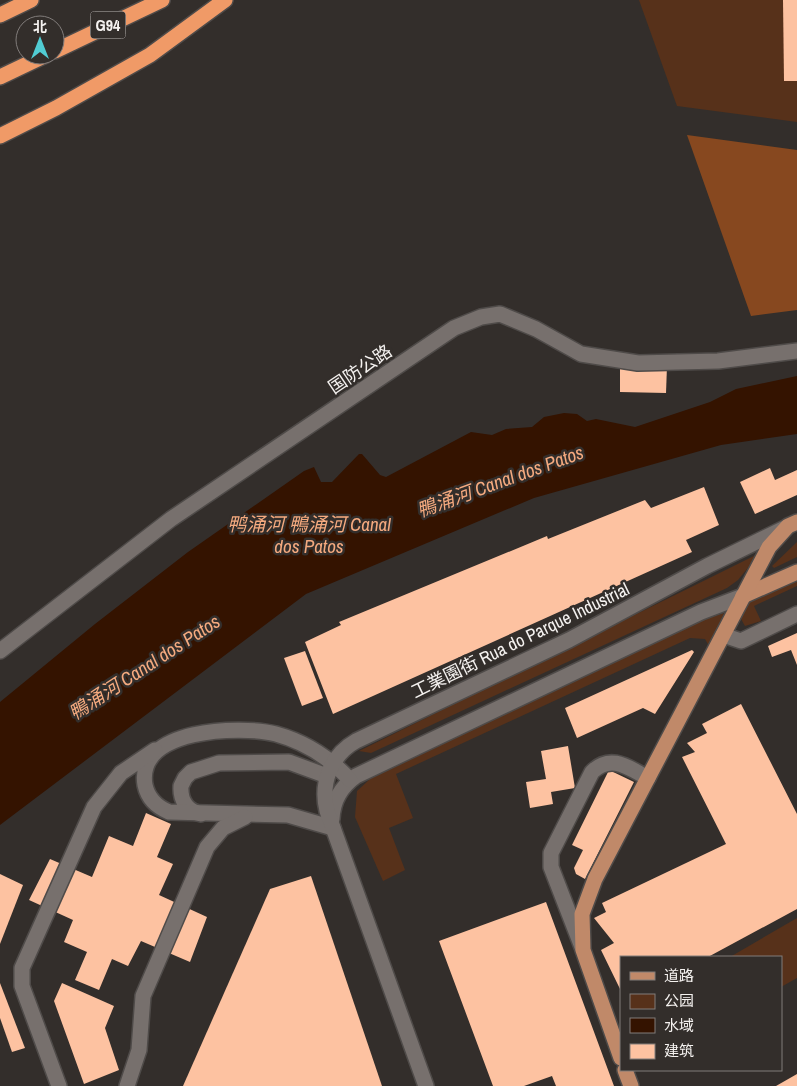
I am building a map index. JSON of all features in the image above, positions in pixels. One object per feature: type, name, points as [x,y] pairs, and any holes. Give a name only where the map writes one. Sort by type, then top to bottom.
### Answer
[{"type":"highway","points":[[0,15],[31,0]]},
{"type":"highway","name":"G94","points":[[65,46],[162,0]]},
{"type":"highway","points":[[0,136],[56,108],[150,55],[225,0]]},
{"type":"highway","points":[[0,77],[25,65]]},
{"type":"main road","points":[[620,1055],[583,950],[582,914],[595,880],[769,547],[792,524]]},
{"type":"main road","points":[[743,596],[797,572]]},
{"type":"main road","points":[[625,1071],[631,1086]]},
{"type":"street","name":"国防公路","points":[[0,651],[171,519],[454,328],[481,316],[500,314],[536,329],[582,354],[638,363],[718,361],[797,351]]},
{"type":"street","name":"工業園街 Rua do Parque Industrial","points":[[330,770],[341,752],[356,741],[569,640],[707,566],[792,524]]},
{"type":"street","points":[[333,828],[332,811],[336,799],[350,780],[701,612],[743,596]]},
{"type":"street","points":[[723,635],[741,641],[797,614]]},
{"type":"street","points":[[59,1086],[22,986],[22,968],[87,819],[111,783],[132,764],[184,738],[205,732],[249,730],[291,740],[311,749],[330,770]]},
{"type":"street","points":[[162,748],[152,756],[146,770],[145,786],[150,797],[158,807],[169,812],[288,815],[333,828]]},
{"type":"street","points":[[202,814],[193,812],[186,806],[182,798],[181,789],[187,776],[207,765],[289,762],[330,770],[350,780]]},
{"type":"street","points":[[583,950],[551,867],[551,853],[592,772],[598,767],[611,762],[619,763],[648,778]]},
{"type":"street","points":[[330,770],[325,804],[426,1086]]},
{"type":"street","points":[[127,1086],[139,1050],[143,996],[208,847],[218,832],[228,824],[245,816],[256,815]]},
{"type":"green space","points":[[639,0],[797,0],[797,122],[677,106]]},
{"type":"green space","points":[[797,542],[797,557],[774,568],[772,566]]},
{"type":"green space","points":[[760,553],[738,580],[727,588],[371,753],[359,751]]},
{"type":"green space","points":[[797,578],[797,586],[754,606],[761,621],[745,626],[737,612],[742,605]]},
{"type":"green space","points":[[724,613],[710,648],[705,639],[690,638],[396,774],[413,818],[389,828],[405,870],[383,881],[355,817],[357,791],[370,779],[700,621]]},
{"type":"green space","points":[[797,918],[797,978],[782,986],[782,956],[732,956]]},
{"type":"shaded area","points":[[687,135],[797,150],[797,310],[751,316]]},
{"type":"water","name":"鸭涌河 鴨涌河 Canal dos Patos","points":[[797,376],[797,434],[721,445],[534,498],[306,594],[0,825],[0,702],[95,624],[188,552],[304,471],[314,467],[321,482],[332,482],[359,454],[362,454],[380,475],[386,477],[471,432],[492,435],[506,429],[532,427],[544,417],[564,413],[577,414],[587,421],[596,419],[635,427],[710,402],[736,389]]},
{"type":"building","points":[[783,0],[797,0],[797,81],[784,81]]},
{"type":"building","points":[[620,364],[667,366],[666,393],[620,392]]},
{"type":"building","points":[[770,468],[775,480],[797,470],[797,495],[755,514],[740,482]]},
{"type":"building","points":[[704,487],[719,525],[686,540],[692,552],[333,714],[305,642],[341,625],[339,622],[547,536],[548,539],[645,500],[651,508]]},
{"type":"building","points":[[797,633],[797,665],[791,650],[772,657],[768,646]]},
{"type":"building","points":[[692,650],[694,652],[655,714],[643,708],[577,738],[565,708]]},
{"type":"building","points":[[305,651],[323,698],[302,706],[284,658]]},
{"type":"building","points":[[741,704],[797,814],[797,909],[710,956],[620,956],[620,989],[601,950],[614,943],[594,918],[606,912],[602,903],[726,844],[682,757],[695,752],[687,743],[707,733],[702,724]]},
{"type":"building","points":[[568,746],[575,788],[551,792],[553,804],[530,808],[526,782],[546,779],[541,751]]},
{"type":"building","points":[[609,770],[634,782],[585,879],[576,874],[574,868],[583,850],[572,845]]},
{"type":"building","points":[[146,813],[171,824],[157,857],[173,864],[159,895],[207,917],[190,962],[141,941],[128,966],[112,959],[99,990],[75,980],[87,952],[64,942],[73,920],[29,900],[50,859],[92,877],[109,836],[133,846]]},
{"type":"building","points":[[0,874],[23,885],[0,944]]},
{"type":"building","points":[[311,876],[382,1086],[183,1086],[270,889]]},
{"type":"building","points":[[546,902],[614,1086],[556,1086],[552,1076],[524,1086],[493,1086],[439,941]]},
{"type":"building","points":[[0,983],[25,1048],[12,1052],[0,1018]]},
{"type":"building","points":[[62,983],[114,1006],[105,1028],[119,1070],[84,1084],[54,1001]]},
{"type":"building","points":[[797,1074],[797,1086],[776,1086]]},
{"type":"water label","name":"鴨涌河 Canal dos Patos","points":[[500,481]]},
{"type":"water label","name":"鴨涌河 Canal dos Patos","points":[[144,667]]}]
